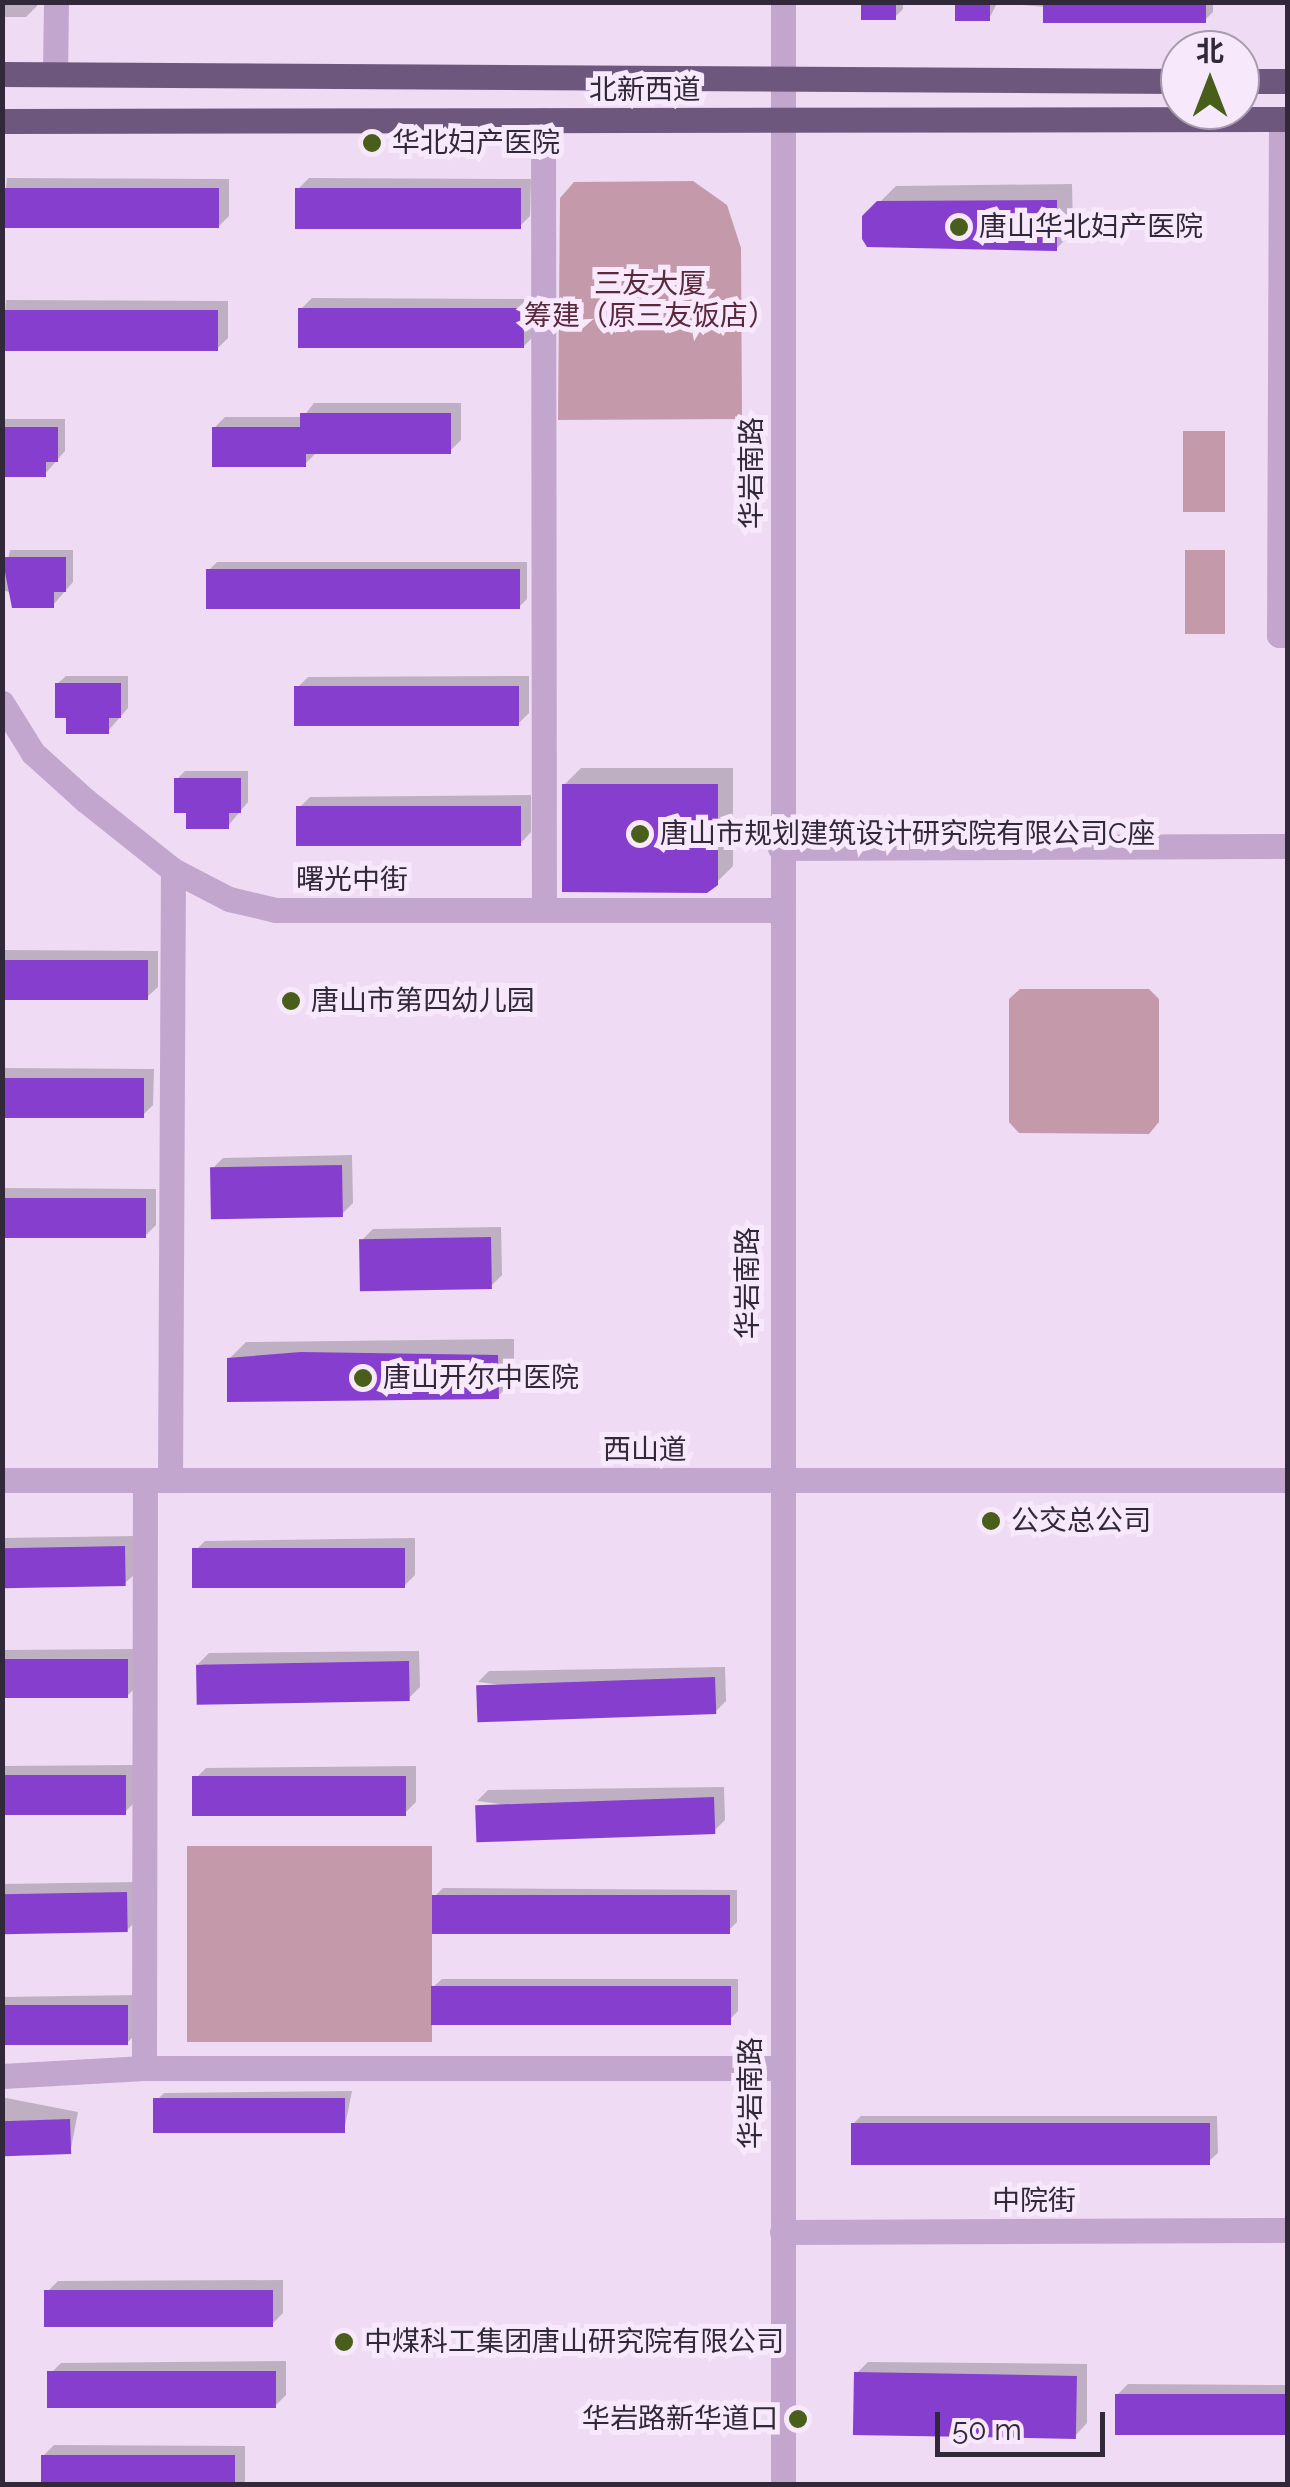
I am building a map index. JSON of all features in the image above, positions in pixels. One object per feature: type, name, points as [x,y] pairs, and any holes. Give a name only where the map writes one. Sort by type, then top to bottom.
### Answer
[{"type":"main road","name":"北新西道","points":[[2,74],[1160,81]]},
{"type":"main road","points":[[1260,81],[1288,81]]},
{"type":"main road","name":"北新西道","points":[[2,121],[1284,119]]},
{"type":"street","points":[[55,74],[56,2]]},
{"type":"street","name":"华岩南路","points":[[782,2],[778,1480],[783,2484]]},
{"type":"street","points":[[1284,119],[1279,634],[1288,634]]},
{"type":"street","points":[[542,120],[544,909]]},
{"type":"street","name":"曙光中街","points":[[2,703],[33,753],[173,870],[276,910],[780,910]]},
{"type":"street","points":[[2,748],[33,753]]},
{"type":"street","points":[[780,848],[1288,846]]},
{"type":"street","points":[[144,2068],[173,870]]},
{"type":"street","name":"西山道","points":[[2,1480],[1288,1480]]},
{"type":"street","points":[[2,2076],[144,2068],[781,2068]]},
{"type":"street","name":"中院街","points":[[782,2232],[1288,2230]]},
{"type":"green space","name":"三友大厦 筹建（原三友饭店）","points":[[693,181],[727,205],[741,248],[742,419],[558,420],[560,198],[574,182]]},
{"type":"green space","points":[[1183,431],[1225,431],[1225,512],[1183,512]]},
{"type":"green space","points":[[1185,550],[1225,550],[1225,634],[1185,634]]},
{"type":"green space","points":[[1020,989],[1149,989],[1159,999],[1159,1122],[1149,1134],[1019,1133],[1009,1122],[1009,999]]},
{"type":"green space","points":[[187,1846],[432,1846],[432,2042],[187,2042]]},
{"type":"building","points":[[861,2],[896,2],[896,20],[861,20]]},
{"type":"building","points":[[955,2],[990,2],[990,21],[955,21]]},
{"type":"building","points":[[1043,2],[1206,2],[1206,23],[1043,23]]},
{"type":"building","points":[[2,188],[219,188],[219,228],[2,228]]},
{"type":"building","points":[[295,188],[521,188],[521,229],[295,229]]},
{"type":"building","name":"唐山华北妇产医院","points":[[1057,200],[1057,251],[867,247],[862,239],[862,216],[877,201]]},
{"type":"building","points":[[298,308],[524,308],[524,348],[298,348]]},
{"type":"building","points":[[2,310],[218,310],[218,351],[2,351]]},
{"type":"building","points":[[300,413],[451,413],[451,454],[306,454],[306,467],[212,467],[212,427],[300,427]]},
{"type":"building","points":[[2,427],[58,427],[58,462],[46,462],[46,477],[3,477]]},
{"type":"building","points":[[2,557],[66,557],[66,592],[54,592],[54,608],[12,608]]},
{"type":"building","points":[[206,569],[520,569],[520,609],[206,609]]},
{"type":"building","points":[[55,683],[121,683],[121,718],[109,718],[109,734],[66,734],[66,718],[55,718]]},
{"type":"building","points":[[294,686],[519,686],[519,726],[294,726]]},
{"type":"building","points":[[174,778],[241,778],[241,813],[229,813],[229,829],[186,829],[186,813],[174,813]]},
{"type":"building","name":"唐山市规划建筑设计研究院有限公司C座","points":[[562,784],[718,784],[718,885],[707,893],[562,892]]},
{"type":"building","points":[[296,806],[521,806],[521,846],[296,846]]},
{"type":"building","points":[[2,960],[148,960],[148,1000],[2,1000]]},
{"type":"building","points":[[2,1078],[144,1078],[144,1118],[2,1118]]},
{"type":"building","points":[[342,1165],[343,1217],[211,1219],[210,1167]]},
{"type":"building","points":[[2,1198],[146,1198],[146,1238],[2,1238]]},
{"type":"building","points":[[491,1237],[492,1289],[360,1291],[359,1239]]},
{"type":"building","name":"唐山开尔中医院","points":[[301,1352],[498,1355],[499,1399],[227,1402],[227,1358]]},
{"type":"building","points":[[125,1546],[126,1586],[3,1588],[2,1548]]},
{"type":"building","points":[[192,1548],[405,1548],[405,1588],[192,1588]]},
{"type":"building","points":[[2,1659],[128,1659],[128,1698],[2,1698]]},
{"type":"building","points":[[409,1661],[410,1701],[197,1705],[196,1665]]},
{"type":"building","points":[[715,1677],[716,1714],[477,1722],[476,1685]]},
{"type":"building","points":[[2,1775],[126,1775],[126,1815],[2,1815]]},
{"type":"building","points":[[192,1776],[406,1776],[406,1816],[192,1816]]},
{"type":"building","points":[[714,1797],[715,1834],[476,1842],[475,1805]]},
{"type":"building","points":[[127,1892],[128,1932],[3,1934],[2,1894]]},
{"type":"building","points":[[432,1895],[730,1895],[730,1934],[432,1934]]},
{"type":"building","points":[[431,1986],[731,1986],[731,2025],[431,2025]]},
{"type":"building","points":[[2,2005],[128,2005],[128,2045],[2,2045]]},
{"type":"building","points":[[153,2098],[345,2098],[345,2133],[153,2133]]},
{"type":"building","points":[[70,2119],[71,2154],[3,2156],[2,2121]]},
{"type":"building","points":[[851,2123],[1210,2123],[1210,2165],[851,2165]]},
{"type":"building","points":[[44,2290],[273,2290],[273,2327],[44,2327]]},
{"type":"building","points":[[47,2371],[276,2371],[276,2408],[47,2408]]},
{"type":"building","points":[[854,2372],[1077,2376],[1076,2439],[853,2435]]},
{"type":"building","points":[[1115,2394],[1288,2394],[1288,2435],[1115,2435]]},
{"type":"building","points":[[41,2455],[235,2455],[235,2484],[41,2484]]},
{"type":"place","name":"华北妇产医院","points":[[372,143]]},
{"type":"place","name":"唐山华北妇产医院","points":[[959,227]]},
{"type":"place","name":"唐山市规划建筑设计研究院有限公司C座","points":[[640,834]]},
{"type":"place","name":"唐山市第四幼儿园","points":[[291,1001]]},
{"type":"place","name":"唐山开尔中医院","points":[[363,1378]]},
{"type":"place","name":"公交总公司","points":[[991,1521]]},
{"type":"place","name":"中煤科工集团唐山研究院有限公司","points":[[344,2342]]},
{"type":"place","name":"华岩路新华道口","points":[[798,2419]]}]
